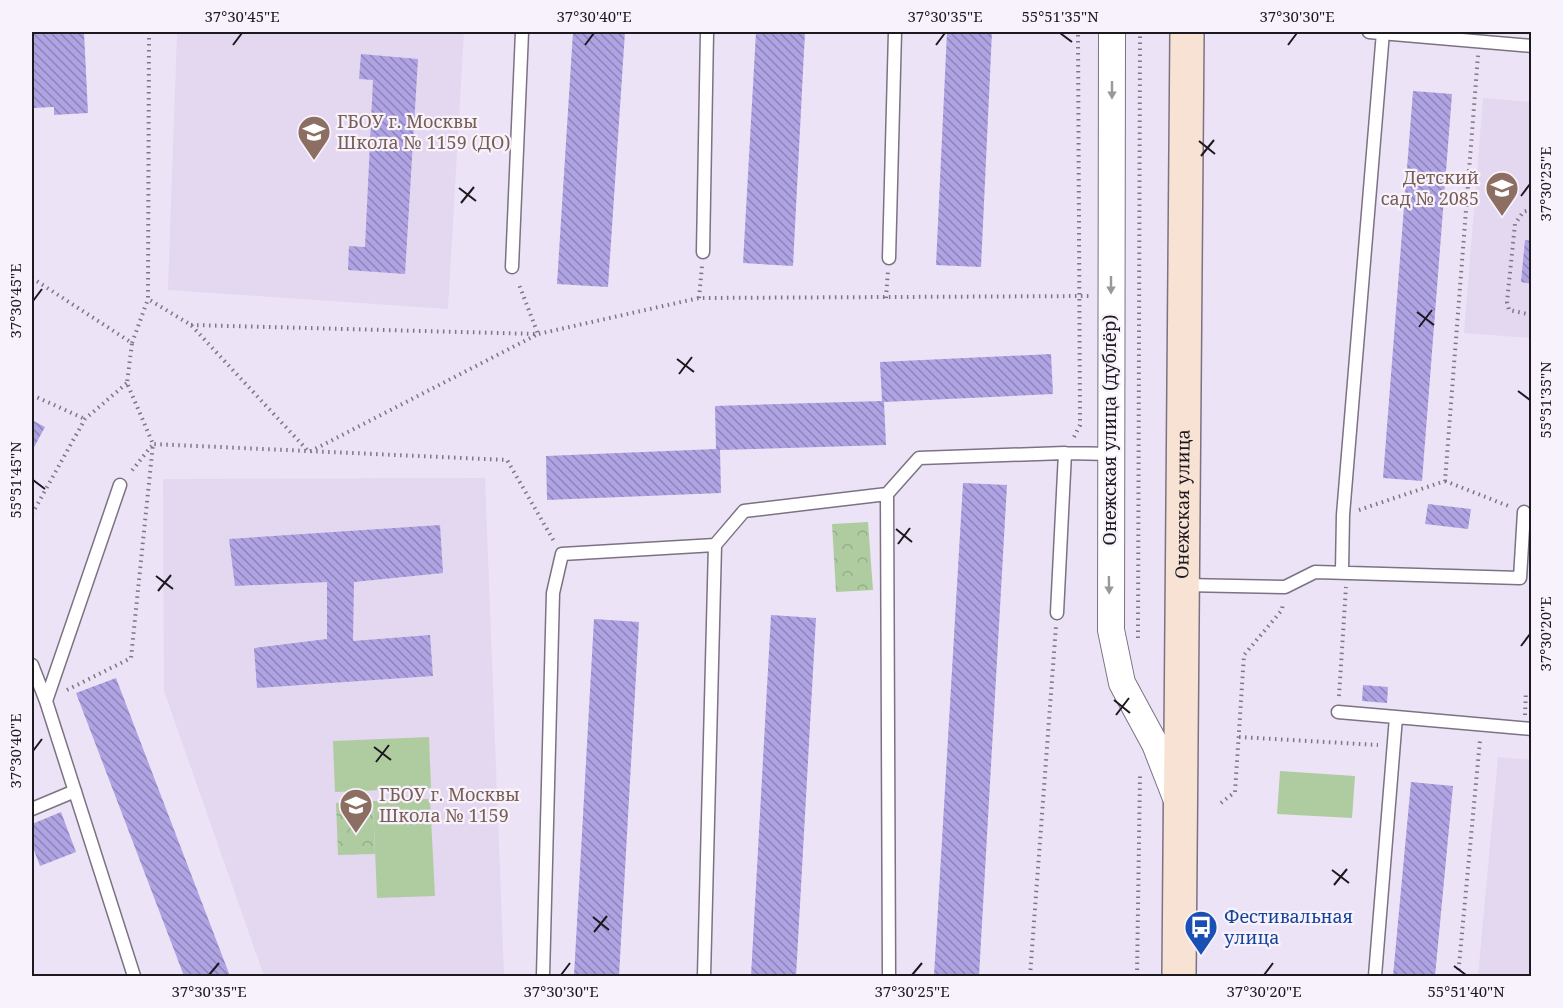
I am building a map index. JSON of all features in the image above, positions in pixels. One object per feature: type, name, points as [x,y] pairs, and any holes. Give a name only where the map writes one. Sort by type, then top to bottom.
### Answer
[{"type":"main road","name":"Онежская улица","points":[[1179,976],[1187,32]]},
{"type":"street","name":"Онежская улица (дублёр)","points":[[1112,32],[1111,630],[1122,683],[1155,744],[1182,814]]},
{"type":"lane","points":[[512,267],[522,32]]},
{"type":"lane","points":[[702,252],[707,32]]},
{"type":"lane","points":[[889,258],[895,32]]},
{"type":"lane","points":[[1369,32],[1532,46]]},
{"type":"lane","points":[[1344,576],[1343,515],[1383,32]]},
{"type":"lane","points":[[704,976],[715,545],[744,511],[887,494],[919,458],[1065,453],[1111,454]]},
{"type":"lane","points":[[1057,613],[1065,453]]},
{"type":"lane","points":[[46,701],[120,485]]},
{"type":"lane","points":[[887,494],[889,976]]},
{"type":"lane","points":[[1184,585],[1285,587],[1315,572],[1344,576],[1520,578],[1524,512]]},
{"type":"lane","points":[[543,976],[553,593],[562,554],[715,545]]},
{"type":"lane","points":[[32,665],[46,701],[134,976]]},
{"type":"lane","points":[[1338,712],[1532,729]]},
{"type":"lane","points":[[1375,976],[1396,717]]},
{"type":"lane","points":[[32,809],[75,791]]},
{"type":"path","points":[[46,701],[131,658],[153,444],[127,383],[132,344],[148,298],[149,32]]},
{"type":"path","points":[[1065,453],[1080,425],[1078,32]]},
{"type":"path","points":[[1138,642],[1140,32]]},
{"type":"path","points":[[1445,481],[1479,40]]},
{"type":"path","points":[[1532,209],[1523,212],[1515,224],[1507,303],[1509,310],[1532,315]]},
{"type":"path","points":[[699,298],[702,252]]},
{"type":"path","points":[[886,298],[889,258]]},
{"type":"path","points":[[512,267],[538,334]]},
{"type":"path","points":[[32,278],[132,344]]},
{"type":"path","points":[[191,326],[538,334],[699,298],[1111,296]]},
{"type":"path","points":[[148,298],[191,326],[309,452]]},
{"type":"path","points":[[309,452],[538,334]]},
{"type":"path","points":[[32,514],[85,419],[127,383]]},
{"type":"path","points":[[32,395],[85,419]]},
{"type":"path","points":[[153,444],[507,460],[562,554]]},
{"type":"path","points":[[120,485],[153,444]]},
{"type":"path","points":[[1343,515],[1445,481],[1524,512]]},
{"type":"path","points":[[1338,712],[1344,576]]},
{"type":"path","points":[[1221,802],[1236,792],[1244,655],[1282,610],[1285,587]]},
{"type":"path","points":[[1030,976],[1057,613]]},
{"type":"path","points":[[1458,976],[1481,724]]},
{"type":"path","points":[[1239,737],[1394,746]]},
{"type":"path","points":[[1137,976],[1140,767]]},
{"type":"shaded area","name":"ГБОУ г. Москвы Школа № 1159 (ДО)","points":[[177,32],[464,32],[448,309],[168,290]]},
{"type":"shaded area","name":"Детский сад № 2085","points":[[1483,98],[1531,102],[1531,338],[1464,333]]},
{"type":"shaded area","name":"ГБОУ г. Москвы Школа № 1159","points":[[485,478],[504,976],[264,976],[164,691],[163,479]]},
{"type":"shaded area","points":[[1498,757],[1531,760],[1531,976],[1478,976]]},
{"type":"green space","points":[[868,522],[873,590],[836,592],[832,524]]},
{"type":"green space","points":[[429,737],[431,788],[335,792],[333,741]]},
{"type":"green space","points":[[1280,771],[1355,776],[1352,818],[1277,814]]},
{"type":"green space","points":[[430,799],[435,896],[377,898],[373,801]]},
{"type":"green space","points":[[373,801],[375,854],[338,855],[336,803]]},
{"type":"building","points":[[32,32],[84,32],[88,113],[54,115],[54,107],[32,108]]},
{"type":"building","points":[[573,32],[625,32],[608,287],[557,284]]},
{"type":"building","points":[[756,32],[805,32],[793,266],[743,263]]},
{"type":"building","points":[[947,32],[992,32],[981,267],[936,265]]},
{"type":"building","points":[[361,54],[418,59],[405,274],[348,270],[349,246],[365,247],[373,80],[359,79]]},
{"type":"building","points":[[1413,91],[1452,94],[1422,481],[1383,478]]},
{"type":"building","points":[[1525,240],[1532,241],[1532,284],[1521,282]]},
{"type":"building","points":[[1051,354],[1053,394],[884,402],[886,445],[720,450],[721,493],[547,500],[546,456],[716,449],[715,406],[882,401],[880,362]]},
{"type":"building","points":[[32,420],[45,427],[32,451]]},
{"type":"building","points":[[963,483],[1007,485],[979,976],[934,976]]},
{"type":"building","points":[[1428,504],[1471,509],[1468,529],[1425,524]]},
{"type":"building","points":[[440,525],[443,573],[354,582],[353,641],[430,635],[433,676],[257,688],[254,648],[327,639],[327,582],[235,586],[229,539]]},
{"type":"building","points":[[771,615],[816,618],[796,976],[751,976]]},
{"type":"building","points":[[594,619],[639,622],[619,976],[574,976]]},
{"type":"building","points":[[116,678],[230,976],[184,976],[76,693]]},
{"type":"building","points":[[1363,685],[1388,687],[1387,703],[1362,701]]},
{"type":"building","points":[[1411,782],[1453,786],[1435,976],[1393,976]]},
{"type":"building","points":[[61,812],[76,852],[40,866],[32,845],[32,824]]},
{"type":"place","name":"ГБОУ г. Москвы Школа № 1159 (ДО)","points":[[314,161]]},
{"type":"place","name":"Детский сад № 2085","points":[[1502,217]]},
{"type":"place","name":"ГБОУ г. Москвы Школа № 1159","points":[[356,834]]},
{"type":"place","name":"Фестивальная улица","points":[[1201,956]]}]
